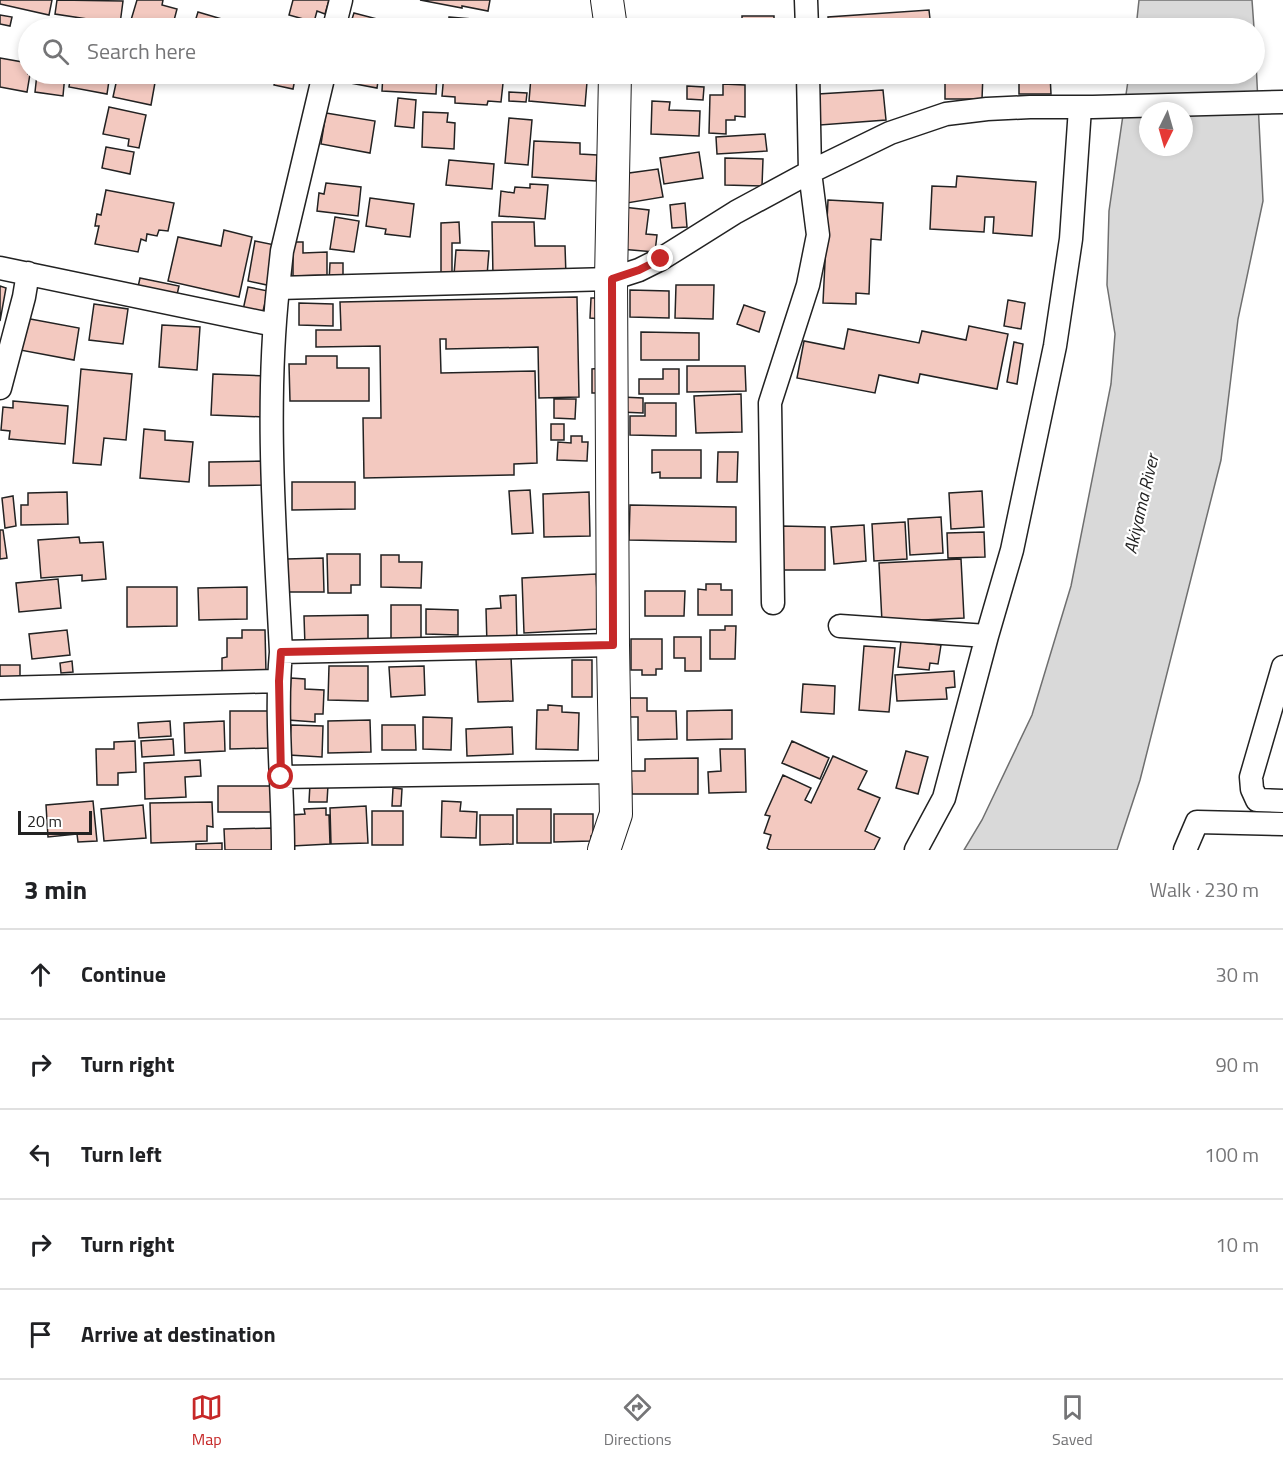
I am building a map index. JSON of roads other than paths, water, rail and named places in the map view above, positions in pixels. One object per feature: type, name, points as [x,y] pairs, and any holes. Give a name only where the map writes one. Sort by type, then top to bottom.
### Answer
[{"type":"street","points":[[336,18],[341,0]]},
{"type":"street","points":[[607,0],[610,18]]},
{"type":"street","points":[[806,0],[807,18]]},
{"type":"street","points":[[283,850],[279,681],[281,652],[272,460],[274,325],[282,251],[322,84]]},
{"type":"street","points":[[604,850],[616,814],[612,279],[615,84]]},
{"type":"street","points":[[773,603],[770,403],[808,285],[818,235],[810,172],[808,84]]},
{"type":"street","points":[[278,288],[612,279],[639,270],[661,259],[736,212],[810,172],[890,133],[946,114],[1009,108],[1283,102]]},
{"type":"street","points":[[916,850],[944,798],[1012,550],[1054,346],[1071,239],[1086,107]]},
{"type":"street","points":[[0,268],[274,325]]},
{"type":"street","points":[[0,388],[28,273]]},
{"type":"street","points":[[840,626],[987,636]]},
{"type":"street","points":[[281,652],[613,645]]},
{"type":"street","points":[[1283,667],[1251,777],[1252,789],[1257,800],[1283,801]]},
{"type":"street","points":[[0,688],[279,681]]},
{"type":"street","points":[[281,777],[615,772]]},
{"type":"street","points":[[1185,850],[1197,822],[1283,824]]},
{"type":"water","points":[[1139,0],[1252,0],[1253,18],[1137,18]]},
{"type":"water","name":"Akiyama River","points":[[1128,84],[1257,84],[1263,201],[1238,319],[1221,460],[1140,780],[1117,850],[964,850],[982,820],[1032,715],[1071,586],[1111,384],[1115,334],[1107,285],[1109,211]]}]
